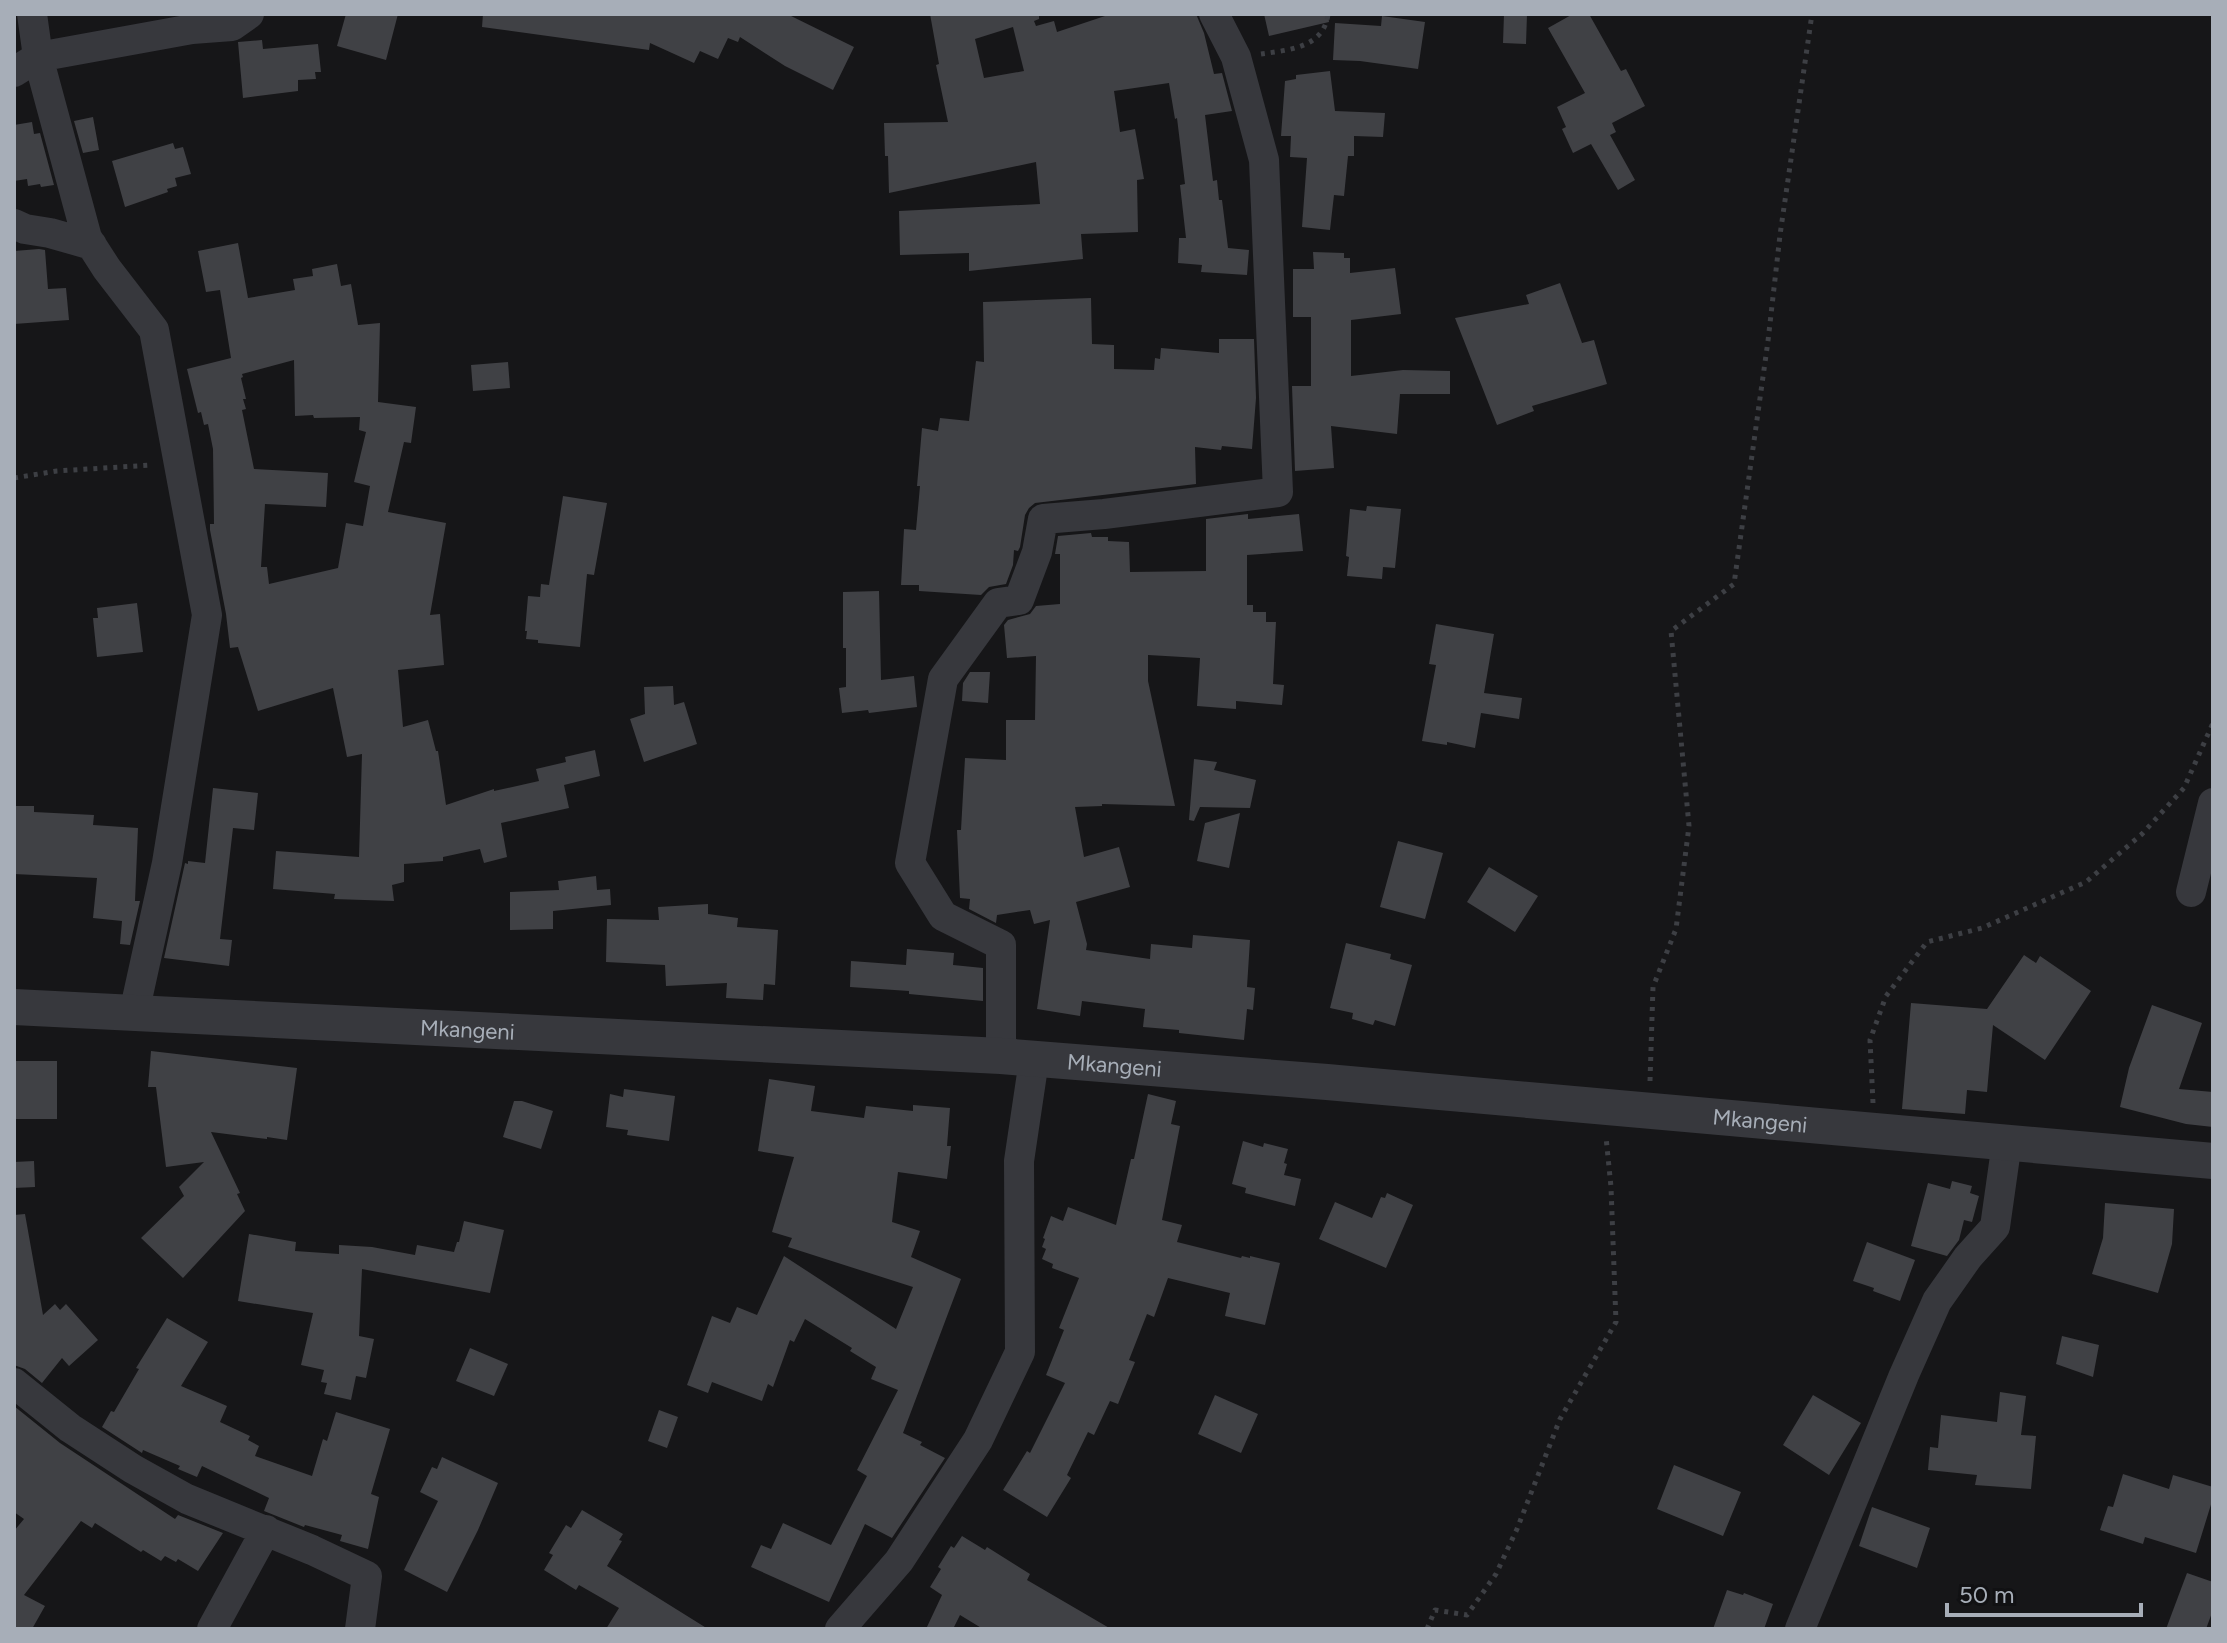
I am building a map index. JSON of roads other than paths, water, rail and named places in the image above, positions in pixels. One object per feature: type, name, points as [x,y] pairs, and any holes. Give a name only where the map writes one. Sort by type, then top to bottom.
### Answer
[{"type":"street","points":[[32,14],[26,64],[67,156],[87,238],[154,330],[207,615],[167,863],[134,1013]]},
{"type":"street","points":[[26,64],[192,29],[232,26],[249,14]]},
{"type":"street","points":[[840,1629],[899,1561],[978,1440],[1020,1352],[1018,1058],[1001,945],[943,916],[910,863],[943,679],[998,603],[1019,600],[1037,552],[1043,519],[1278,492],[1264,160],[1236,57],[1214,14]]},
{"type":"street","points":[[14,224],[92,245]]},
{"type":"street","points":[[2191,892],[2213,803]]},
{"type":"street","name":"Mkangeni","points":[[14,1007],[1018,1058],[1327,1082],[2213,1161]]},
{"type":"street","points":[[1800,1629],[1937,1301],[1968,1257],[1995,1227],[2007,1142]]},
{"type":"street","points":[[14,1383],[70,1428],[187,1499],[266,1530],[367,1576],[360,1629]]},
{"type":"street","points":[[212,1629],[266,1530]]}]
